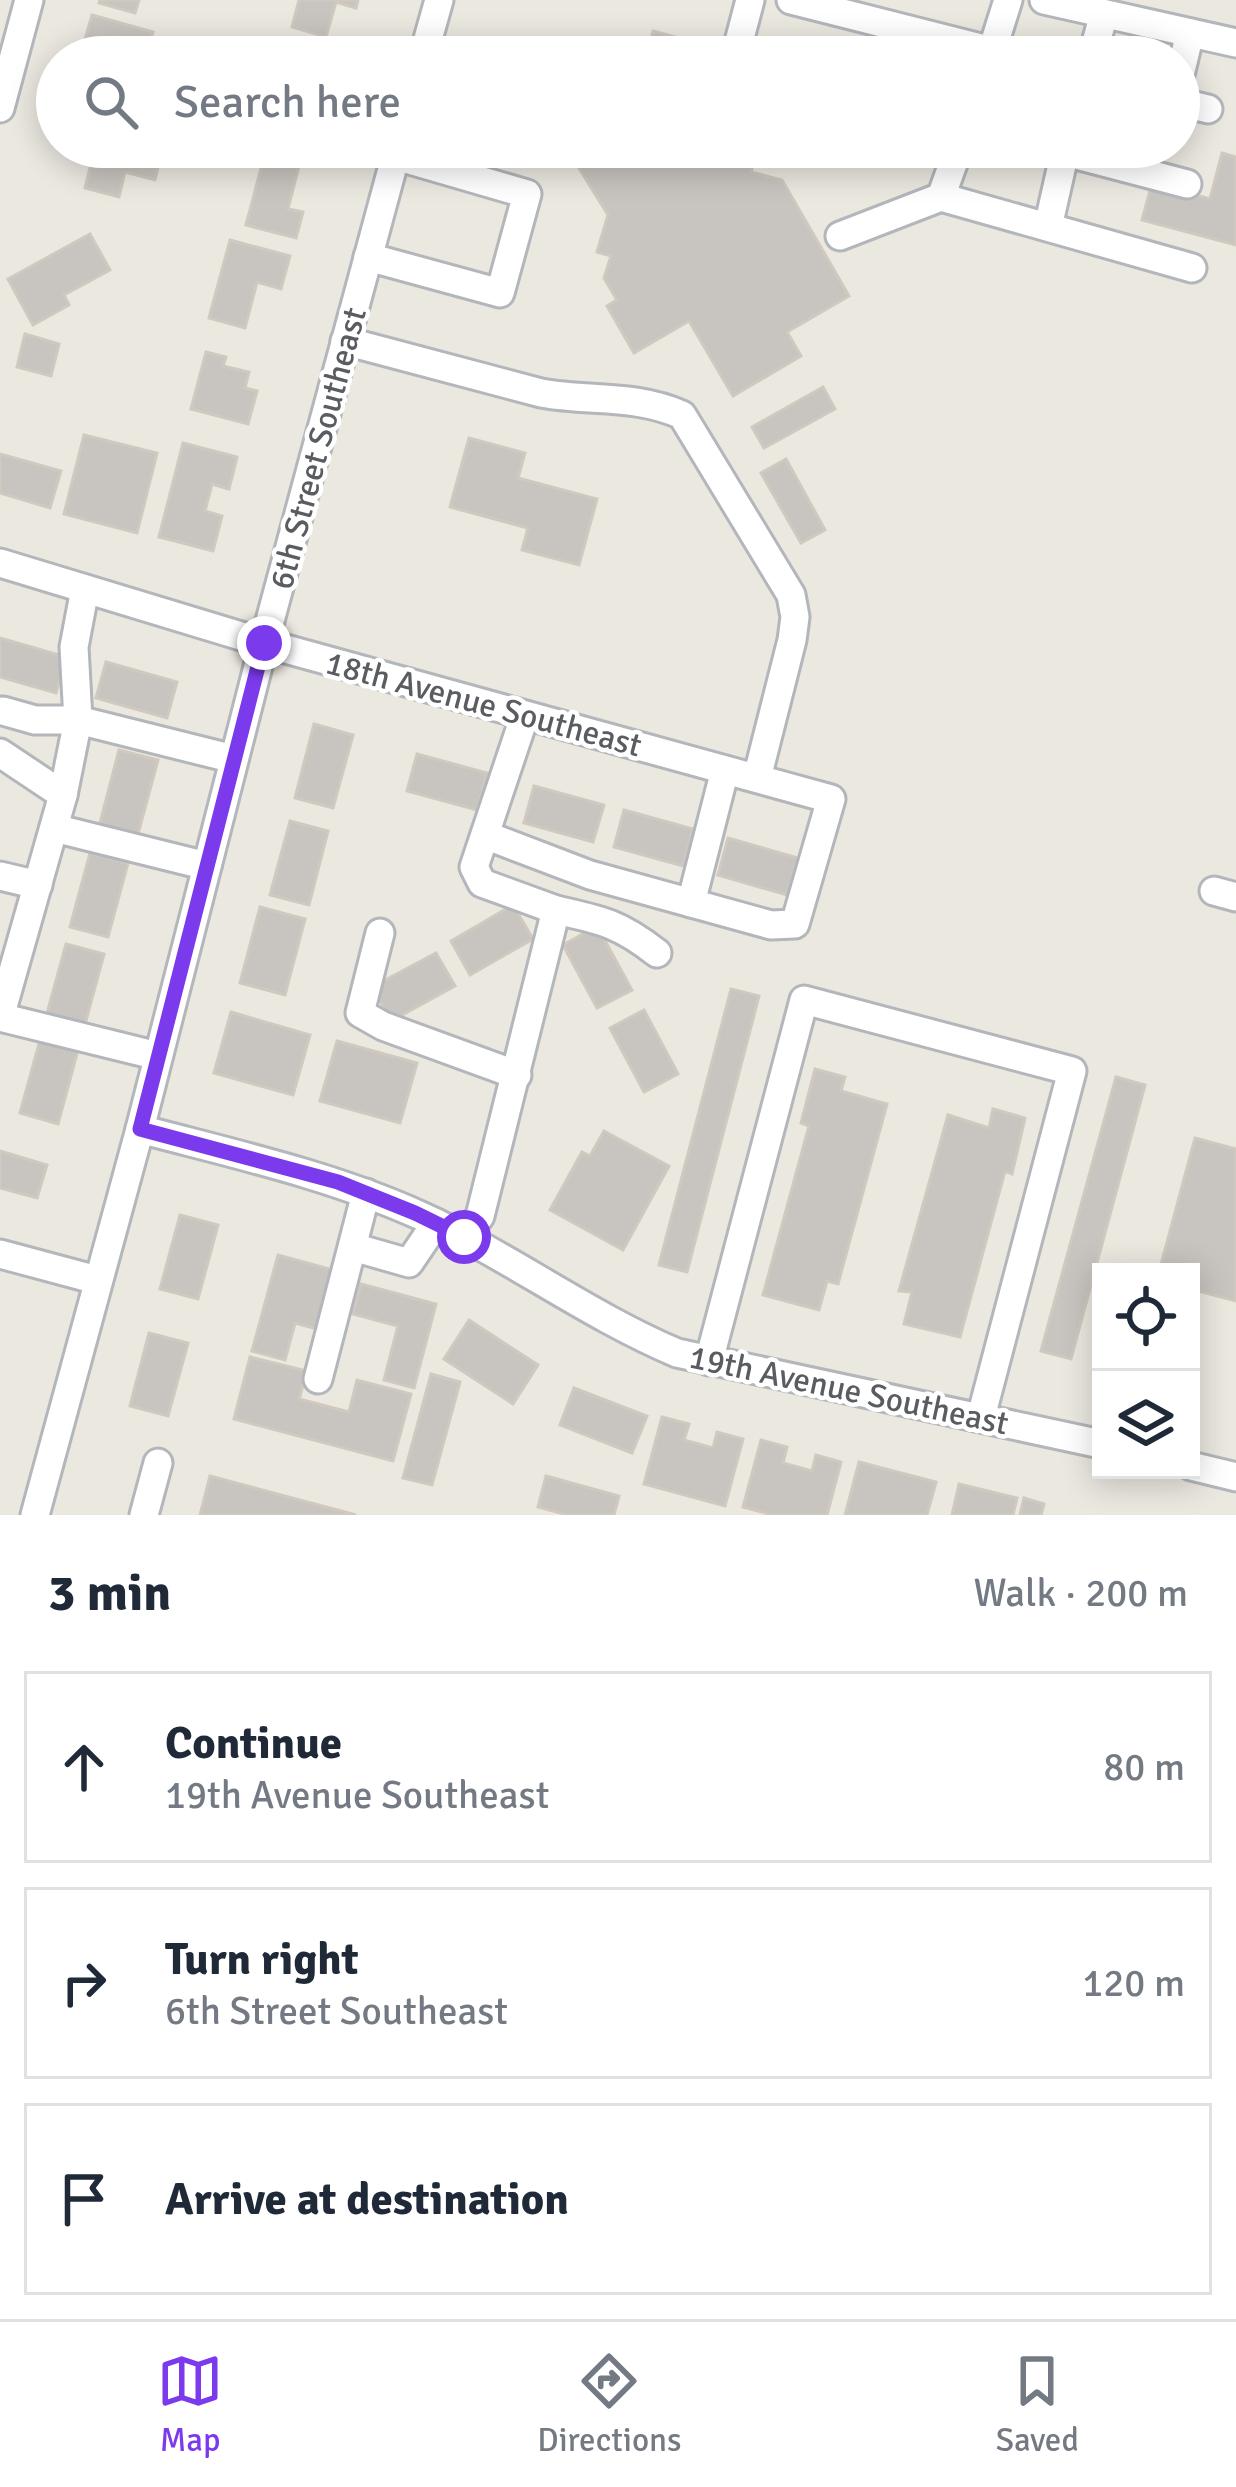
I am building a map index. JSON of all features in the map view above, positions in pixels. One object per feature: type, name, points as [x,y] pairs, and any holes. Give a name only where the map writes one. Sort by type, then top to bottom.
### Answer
[{"type":"street","points":[[0,108],[29,0]]},
{"type":"street","points":[[429,36],[439,0]]},
{"type":"street","points":[[740,36],[750,0]]},
{"type":"street","points":[[791,0],[866,9],[944,36]]},
{"type":"street","points":[[1002,36],[1008,0]]},
{"type":"street","points":[[1044,0],[1236,44]]},
{"type":"street","points":[[1098,36],[1104,14]]},
{"type":"street","points":[[1200,107],[1208,109]]},
{"type":"street","name":"6th Street Southeast","points":[[35,1515],[393,168]]},
{"type":"street","points":[[368,257],[500,292],[527,194],[447,168]]},
{"type":"street","points":[[941,197],[951,168]]},
{"type":"street","points":[[1048,227],[1056,168]]},
{"type":"street","points":[[1128,168],[1187,184]]},
{"type":"street","points":[[840,236],[941,197],[1192,268]]},
{"type":"street","points":[[345,341],[541,393],[633,399],[682,415],[791,595],[792,640],[757,778]]},
{"type":"street","name":"18th Avenue Southeast","points":[[0,564],[264,643],[830,799],[796,924],[771,925],[691,903]]},
{"type":"street","points":[[85,589],[74,647],[79,720],[38,885],[10,945],[0,1017],[158,1056]]},
{"type":"street","points":[[1,715],[79,720],[234,759]]},
{"type":"street","points":[[525,715],[475,867],[482,883],[556,910],[608,921],[657,953]]},
{"type":"street","points":[[0,753],[63,795]]},
{"type":"street","points":[[485,835],[590,874],[691,903],[725,770]]},
{"type":"street","points":[[54,828],[207,866]]},
{"type":"street","points":[[0,876],[38,885]]},
{"type":"street","points":[[464,1237],[480,1216],[556,910]]},
{"type":"street","points":[[380,933],[360,1013],[383,1026],[517,1075]]},
{"type":"street","points":[[709,1361],[804,1000],[1072,1071],[981,1418]]},
{"type":"street","name":"19th Avenue Southeast","points":[[140,1129],[366,1193],[464,1237],[638,1336],[677,1353],[1092,1442]]},
{"type":"street","points":[[318,1379],[366,1193]]},
{"type":"street","points":[[353,1246],[409,1263],[436,1223]]},
{"type":"street","points":[[0,1254],[97,1280]]},
{"type":"street","points":[[144,1515],[158,1463]]},
{"type":"street","points":[[1200,1468],[1236,1478]]},
{"type":"building","points":[[100,0],[139,0],[135,13]]},
{"type":"building","points":[[299,0],[358,0],[356,8],[336,2],[326,36],[292,27]]},
{"type":"building","points":[[92,15],[153,32],[152,36],[86,36]]},
{"type":"building","points":[[1222,153],[1236,157],[1236,245],[1142,220],[1152,183],[1210,199]]},
{"type":"building","points":[[90,168],[158,168],[155,180],[125,172],[119,197],[85,188]]},
{"type":"building","points":[[261,168],[298,168],[288,209],[303,212],[296,238],[246,225]]},
{"type":"building","points":[[579,168],[752,168],[751,172],[782,180],[849,296],[787,332],[801,356],[733,396],[689,321],[634,353],[607,306],[617,300],[604,278],[611,256],[597,252],[608,215]]},
{"type":"building","points":[[90,234],[110,270],[64,295],[69,305],[33,325],[8,279]]},
{"type":"building","points":[[230,240],[290,256],[281,289],[257,282],[245,328],[209,318]]},
{"type":"building","points":[[25,334],[59,344],[51,376],[17,367]]},
{"type":"building","points":[[206,352],[226,357],[223,366],[249,372],[245,388],[257,391],[248,424],[191,409]]},
{"type":"building","points":[[823,387],[835,409],[764,448],[752,427]]},
{"type":"building","points":[[84,435],[157,453],[137,533],[64,514]]},
{"type":"building","points":[[469,438],[525,453],[518,478],[597,499],[579,565],[522,550],[528,528],[450,507]]},
{"type":"building","points":[[183,443],[237,457],[229,489],[212,484],[205,511],[222,516],[213,551],[159,537]]},
{"type":"building","points":[[0,454],[61,471],[50,508],[0,493]]},
{"type":"building","points":[[786,459],[825,530],[801,543],[761,473]]},
{"type":"building","points":[[0,638],[66,657],[56,693],[0,677]]},
{"type":"building","points":[[106,662],[177,682],[167,718],[96,698]]},
{"type":"building","points":[[314,724],[353,735],[333,808],[295,798]]},
{"type":"building","points":[[119,750],[158,760],[138,834],[100,823]]},
{"type":"building","points":[[417,754],[487,773],[477,810],[407,791]]},
{"type":"building","points":[[534,786],[604,805],[593,842],[524,823]]},
{"type":"building","points":[[624,810],[693,829],[683,866],[614,847]]},
{"type":"building","points":[[290,821],[328,831],[309,905],[270,895]]},
{"type":"building","points":[[728,838],[798,858],[787,895],[718,875]]},
{"type":"building","points":[[90,853],[128,863],[108,937],[70,927]]},
{"type":"building","points":[[513,905],[533,939],[470,975],[451,941]]},
{"type":"building","points":[[260,907],[305,919],[285,995],[240,983]]},
{"type":"building","points":[[597,926],[632,990],[597,1008],[563,945]]},
{"type":"building","points":[[66,944],[104,954],[84,1028],[46,1017]]},
{"type":"building","points":[[436,953],[455,986],[391,1021],[372,987]]},
{"type":"building","points":[[731,989],[759,996],[687,1272],[659,1265]]},
{"type":"building","points":[[644,1010],[678,1074],[644,1092],[610,1028]]},
{"type":"building","points":[[231,1012],[310,1035],[293,1095],[214,1073]]},
{"type":"building","points":[[40,1040],[78,1050],[58,1124],[20,1113]]},
{"type":"building","points":[[337,1041],[417,1063],[400,1123],[320,1101]]},
{"type":"building","points":[[815,1069],[845,1077],[841,1091],[887,1104],[838,1284],[827,1281],[819,1310],[763,1295],[809,1126],[801,1123]]},
{"type":"building","points":[[1116,1077],[1145,1085],[1097,1263],[1092,1263],[1092,1281],[1071,1359],[1041,1351]]},
{"type":"building","points":[[993,1109],[1025,1118],[1012,1174],[1005,1171],[960,1337],[904,1324],[912,1292],[899,1291],[948,1115],[989,1128]]},
{"type":"building","points":[[604,1131],[669,1166],[623,1250],[550,1210],[582,1152],[590,1156]]},
{"type":"building","points":[[1195,1138],[1236,1149],[1236,1301],[1200,1291],[1200,1263],[1161,1263]]},
{"type":"building","points":[[0,1151],[47,1165],[37,1198],[0,1188]]},
{"type":"building","points":[[180,1215],[218,1225],[198,1299],[160,1289]]},
{"type":"building","points":[[278,1255],[333,1270],[317,1329],[295,1323],[285,1360],[252,1351]]},
{"type":"building","points":[[361,1284],[436,1304],[414,1388],[384,1380],[398,1326],[353,1314]]},
{"type":"building","points":[[469,1320],[538,1365],[513,1404],[444,1359]]},
{"type":"building","points":[[149,1333],[188,1343],[168,1416],[130,1406]]},
{"type":"building","points":[[250,1357],[307,1371],[299,1399],[349,1412],[357,1380],[411,1394],[393,1461],[234,1419]]},
{"type":"building","points":[[431,1374],[460,1382],[432,1485],[403,1478]]},
{"type":"building","points":[[574,1388],[647,1416],[632,1453],[560,1425]]},
{"type":"building","points":[[662,1417],[689,1424],[684,1440],[713,1448],[717,1432],[743,1439],[725,1506],[644,1484]]},
{"type":"building","points":[[761,1440],[787,1447],[783,1463],[812,1471],[816,1455],[841,1462],[827,1515],[772,1515],[743,1507]]},
{"type":"building","points":[[859,1462],[936,1482],[927,1515],[845,1515]]},
{"type":"building","points":[[210,1476],[356,1515],[200,1515]]},
{"type":"building","points":[[546,1476],[619,1496],[614,1515],[568,1515],[538,1507]]},
{"type":"building","points":[[959,1484],[1017,1498],[1013,1515],[952,1515]]},
{"type":"building","points":[[1024,1498],[1044,1504],[1041,1515],[1020,1515]]},
{"type":"route","points":[[264,643],[140,1129],[338,1182],[464,1237]]}]
